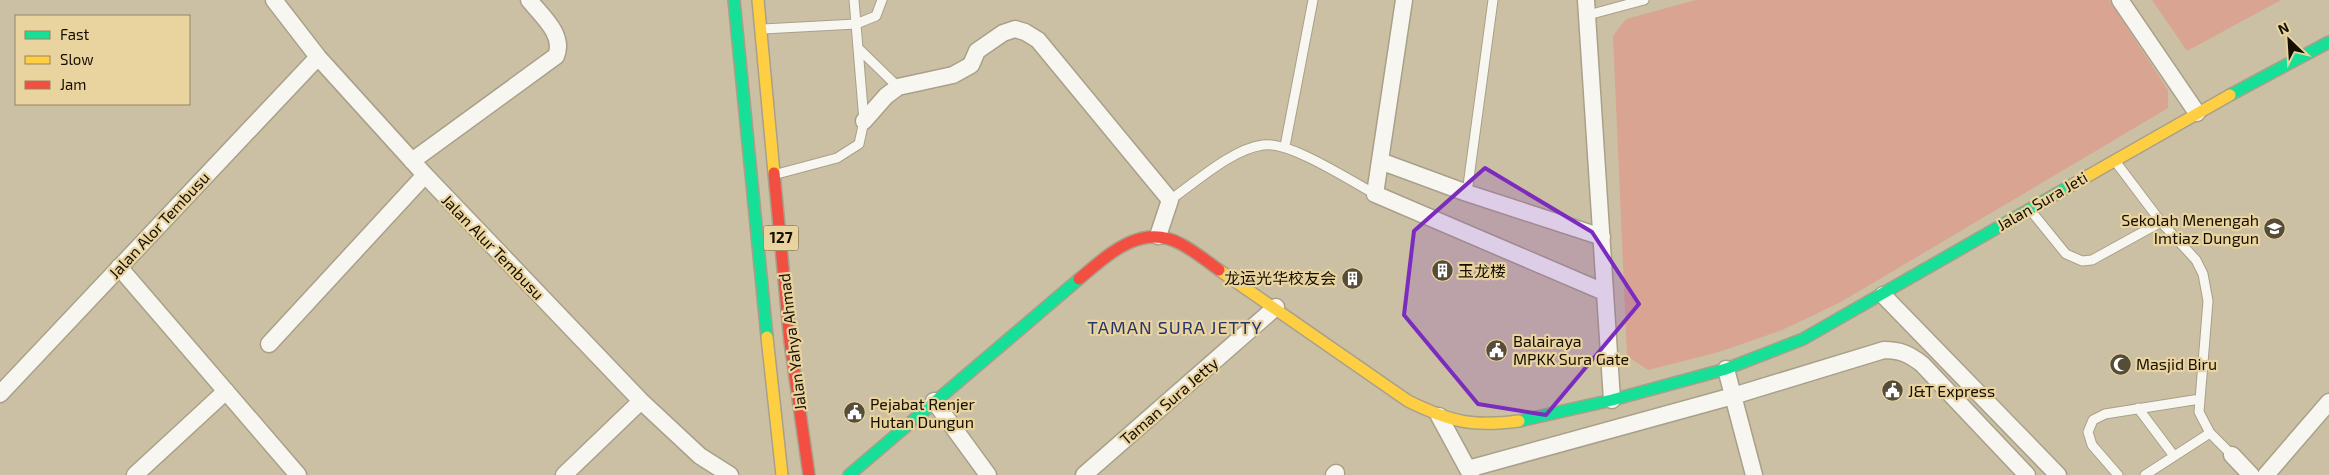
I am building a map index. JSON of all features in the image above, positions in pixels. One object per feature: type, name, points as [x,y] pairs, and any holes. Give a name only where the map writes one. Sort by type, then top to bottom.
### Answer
[{"type":"street","name":"Jalan Alur Tembusu","points":[[274,0],[318,57],[412,161],[641,401],[700,456],[730,475]]},
{"type":"street","points":[[412,161],[556,56],[558,41],[553,30],[530,0]]},
{"type":"street","name":"Jalan Yahya Ahmad","points":[[734,0],[740,88],[782,475]]},
{"type":"street","name":"Jalan Yahya Ahmad","points":[[758,0],[790,342],[809,475]]},
{"type":"street","points":[[1404,0],[1375,194],[1604,292]]},
{"type":"street","points":[[2120,0],[2197,113]]},
{"type":"street","points":[[1587,7],[1612,400]]},
{"type":"street","points":[[849,475],[1110,253],[1133,239],[1158,236],[1170,200],[1038,40],[1025,32],[1015,29],[990,41],[977,51],[971,64],[953,75],[898,87],[886,96],[864,121]]},
{"type":"street","name":"Jalan Sura Jeti","points":[[1158,236],[1180,243],[1276,307],[1377,381],[1408,401],[1439,416],[1486,425],[1520,421],[1612,400],[1726,369],[1755,360],[1803,339],[1883,295],[2029,208],[2197,113],[2329,42]]},
{"type":"street","name":"Jalan Alor Tembusu","points":[[0,394],[318,57]]},
{"type":"street","points":[[1380,161],[1467,193],[1602,237]]},
{"type":"street","points":[[269,344],[425,175]]},
{"type":"street","points":[[119,267],[298,475]]},
{"type":"street","points":[[1883,295],[2058,475]]},
{"type":"street","name":"Taman Sura Jetty","points":[[1084,475],[1276,307]]},
{"type":"street","points":[[1439,416],[1469,472],[1733,396],[1884,350],[1899,350],[1911,355],[1922,364],[2027,475]]},
{"type":"street","points":[[1726,369],[1754,475]]},
{"type":"street","points":[[134,475],[226,391]]},
{"type":"street","points":[[564,475],[641,401]]},
{"type":"street","points":[[934,401],[988,475]]},
{"type":"street","points":[[2266,475],[2329,402]]},
{"type":"street","points":[[2232,454],[2252,475]]},
{"type":"lane","points":[[775,175],[837,158],[850,152],[859,144],[864,121],[854,0]]},
{"type":"lane","points":[[760,30],[856,24],[876,16],[882,0]]},
{"type":"lane","points":[[1285,146],[1312,0]]},
{"type":"lane","points":[[1467,193],[1493,0]]},
{"type":"lane","points":[[1587,7],[1644,0]]},
{"type":"lane","points":[[858,48],[898,87]]},
{"type":"lane","points":[[1170,200],[1247,149],[1264,144],[1285,146],[1375,194]]},
{"type":"lane","points":[[2115,160],[2161,222],[2196,260],[2207,286],[2208,301],[2200,412],[2210,432],[2232,454]]},
{"type":"lane","points":[[2029,208],[2066,254],[2082,261],[2092,260],[2161,222]]},
{"type":"lane","points":[[2118,475],[2092,445],[2088,432],[2093,420],[2105,414],[2200,399]]},
{"type":"lane","points":[[2138,408],[2174,456]]},
{"type":"lane","points":[[2145,475],[2210,432]]},
{"type":"highlighted area","points":[[1485,168],[1592,232],[1639,304],[1546,415],[1478,404],[1404,315],[1414,231]]},
{"type":"shaded area","points":[[1696,0],[2109,0],[2168,90],[2168,108],[1841,302],[1782,330],[1719,352],[1648,370],[1627,356],[1613,36],[1626,19]]},
{"type":"shaded area","points":[[2152,0],[2281,0],[2187,51]]},
{"type":"traffic: fast","points":[[734,0],[767,337]]},
{"type":"traffic: fast","points":[[2230,95],[2329,42]]},
{"type":"traffic: fast","points":[[1519,421],[1612,400],[1726,369],[1803,339],[2072,185]]},
{"type":"traffic: fast","points":[[849,475],[1079,279]]},
{"type":"traffic: slow","points":[[758,0],[774,173]]},
{"type":"traffic: slow","points":[[2072,185],[2230,95]]},
{"type":"traffic: slow","points":[[1219,270],[1408,401],[1437,414],[1462,421],[1475,423],[1519,421]]},
{"type":"traffic: slow","points":[[767,337],[782,475]]},
{"type":"traffic: jam","points":[[774,173],[790,342],[809,475]]},
{"type":"traffic: jam","points":[[1079,279],[1102,260],[1126,244],[1152,237],[1166,238],[1181,244],[1219,270]]},
{"type":"place","name":"Sekolah Menengah Imtiaz Dungun","points":[[2275,229]]},
{"type":"place","name":"玉龙楼","points":[[1442,271]]},
{"type":"place","name":"龙运光华校友会","points":[[1352,278]]},
{"type":"place","name":"Balairaya MPKK Sura Gate","points":[[1497,350]]},
{"type":"place","name":"Masjid Biru","points":[[2120,364]]},
{"type":"place","name":"J&T Express","points":[[1892,391]]},
{"type":"place","name":"Pejabat Renjer Hutan Dungun","points":[[854,413]]},
{"type":"district","name":"TAMAN SURA JETTY","points":[[1175,328]]}]
